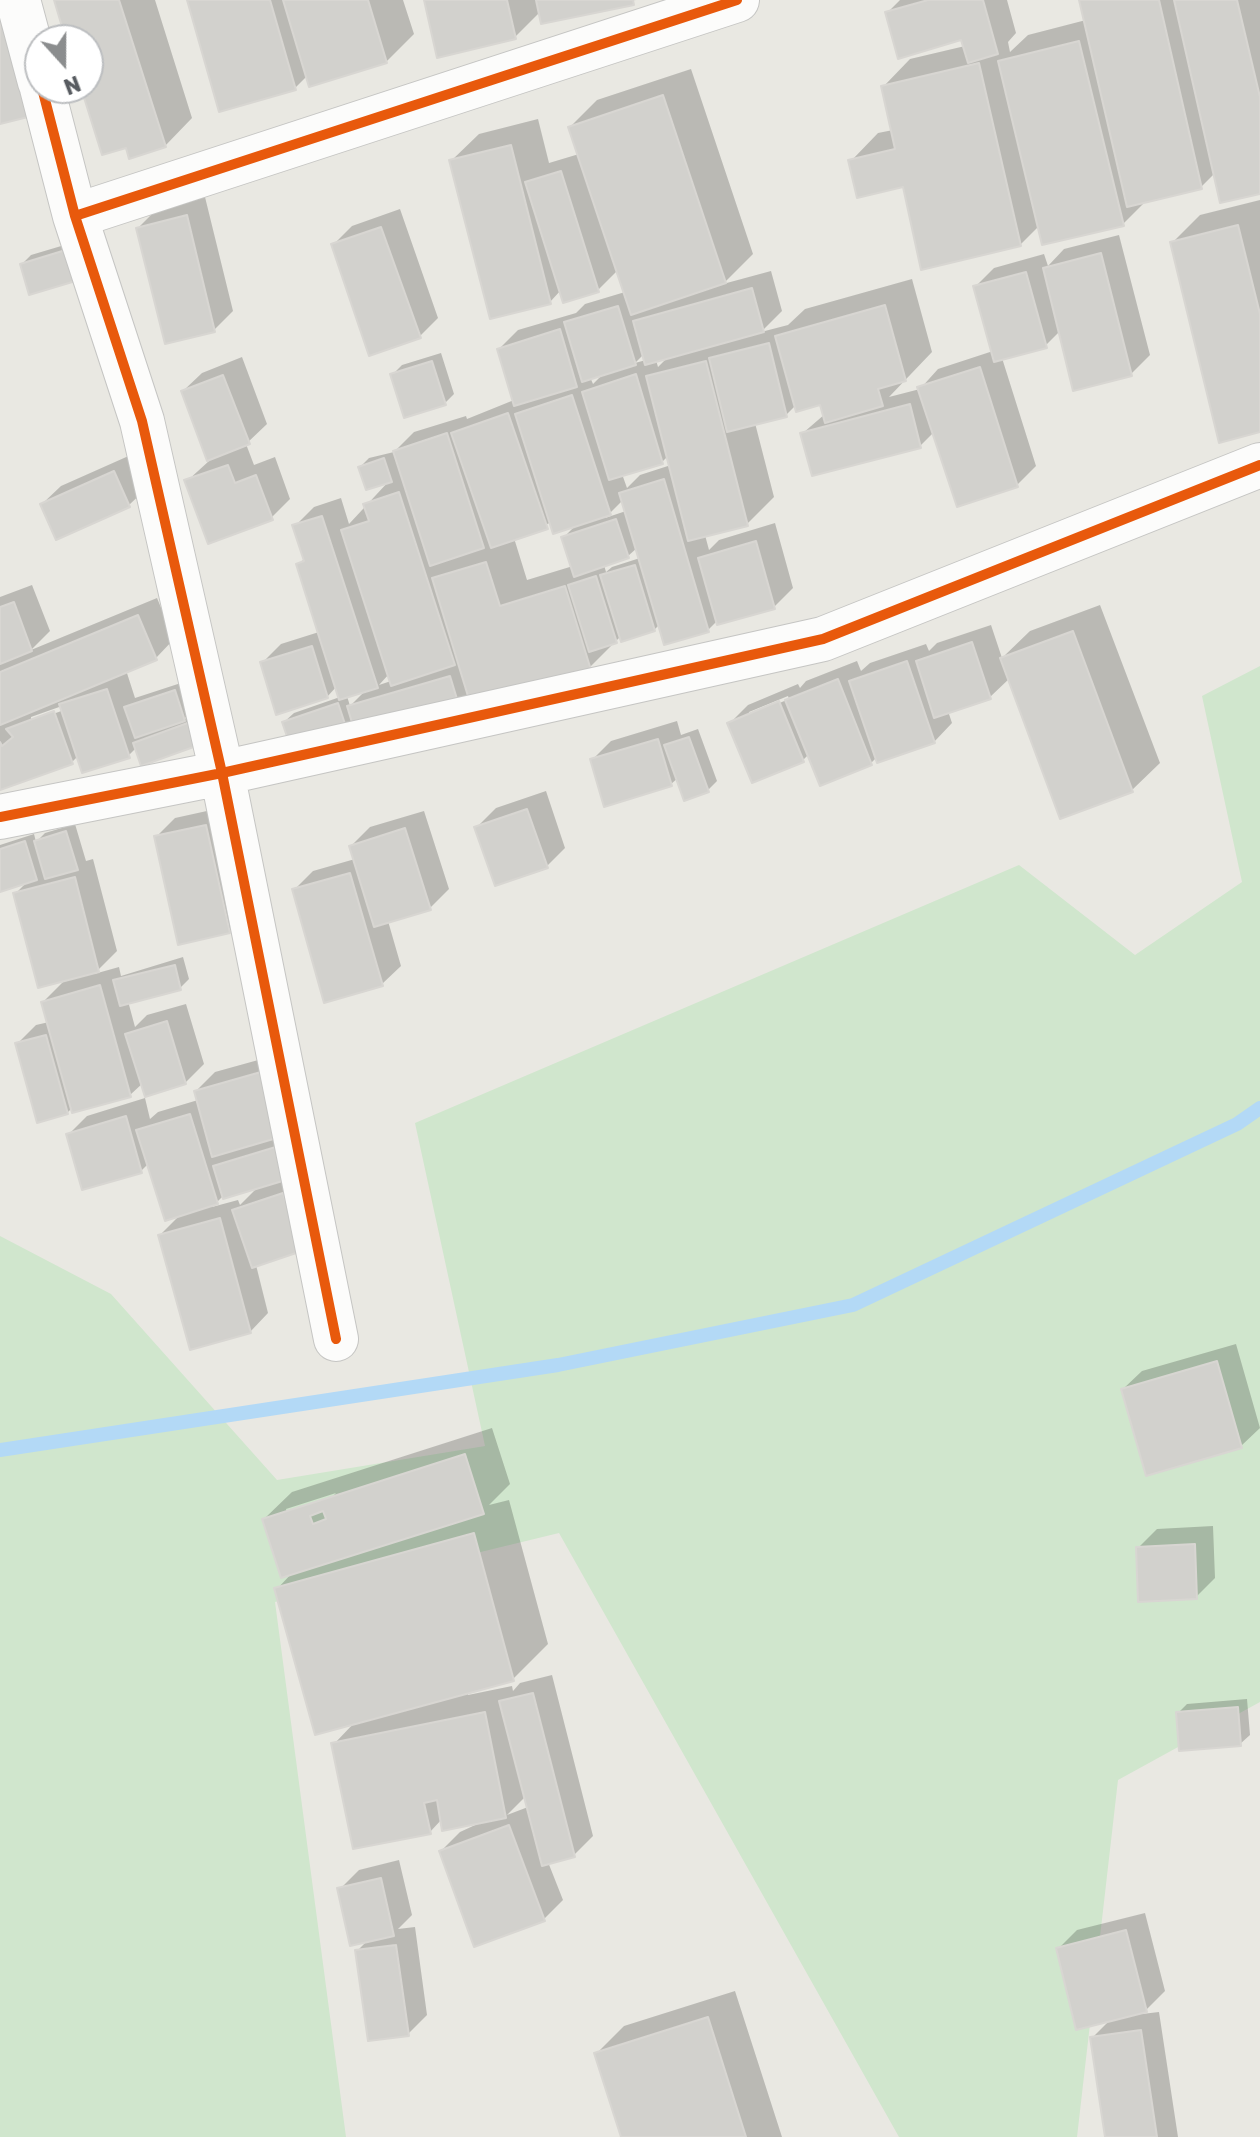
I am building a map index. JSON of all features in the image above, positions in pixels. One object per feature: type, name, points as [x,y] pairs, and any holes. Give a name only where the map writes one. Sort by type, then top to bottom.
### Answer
[{"type":"street","points":[[18,0],[24,24]]},
{"type":"street","points":[[75,216],[737,0]]},
{"type":"street","points":[[46,104],[75,216],[142,421],[222,773],[336,1339]]},
{"type":"street","points":[[0,817],[222,773],[823,639],[1260,465]]},
{"type":"green space","points":[[1260,666],[1260,1702],[1118,1780],[1077,2137],[899,2137],[559,1533],[275,1602],[346,2137],[0,2137],[0,1236],[111,1294],[277,1480],[485,1446],[415,1123],[1019,865],[1135,955],[1242,882],[1202,696]]},
{"type":"building","points":[[54,0],[119,0],[166,147],[129,159],[126,148],[102,155],[86,104],[104,104],[104,24],[61,24]]},
{"type":"building","points":[[187,0],[270,0],[296,90],[219,112]]},
{"type":"building","points":[[283,0],[368,0],[387,63],[309,87]]},
{"type":"building","points":[[424,0],[507,0],[516,39],[437,58]]},
{"type":"building","points":[[536,0],[633,0],[634,5],[541,24]]},
{"type":"building","points":[[928,0],[983,0],[998,54],[968,63],[961,40],[898,59],[885,12]]},
{"type":"building","points":[[1079,0],[1159,0],[1202,189],[1127,207]]},
{"type":"building","points":[[1174,0],[1237,0],[1260,97],[1260,194],[1220,203]]},
{"type":"building","points":[[0,1],[28,117],[0,124]]},
{"type":"building","points":[[1079,41],[1124,226],[1042,245],[998,61]]},
{"type":"building","points":[[979,63],[1021,246],[921,270],[903,187],[857,198],[848,160],[895,149],[881,86]]},
{"type":"building","points":[[663,95],[726,283],[631,315],[568,127]]},
{"type":"building","points":[[511,145],[551,304],[490,319],[449,160]]},
{"type":"building","points":[[561,171],[599,292],[563,303],[525,182]]},
{"type":"building","points":[[187,215],[215,332],[165,344],[136,228]]},
{"type":"building","points":[[1238,225],[1260,314],[1260,432],[1219,443],[1170,242]]},
{"type":"building","points":[[381,227],[421,338],[369,356],[331,244]]},
{"type":"building","points":[[69,249],[79,280],[29,295],[20,264]]},
{"type":"building","points":[[1101,253],[1132,376],[1073,391],[1043,268]]},
{"type":"building","points":[[1026,272],[1047,348],[994,362],[973,286]]},
{"type":"building","points":[[752,288],[764,332],[645,365],[633,321]]},
{"type":"building","points":[[885,305],[906,381],[878,389],[883,406],[825,423],[820,405],[796,412],[775,336]]},
{"type":"building","points":[[618,306],[636,365],[582,382],[564,322]]},
{"type":"building","points":[[560,329],[577,387],[514,406],[497,349]]},
{"type":"building","points":[[769,343],[787,417],[727,432],[709,358]]},
{"type":"building","points":[[432,361],[446,405],[404,418],[390,374]]},
{"type":"building","points":[[706,361],[748,526],[688,541],[646,376]]},
{"type":"building","points":[[980,367],[1018,487],[957,507],[917,387]]},
{"type":"building","points":[[636,374],[663,464],[609,480],[582,392]]},
{"type":"building","points":[[223,375],[250,444],[207,461],[181,391]]},
{"type":"building","points":[[572,395],[611,515],[553,534],[515,414]]},
{"type":"building","points":[[910,404],[921,448],[812,476],[800,433]]},
{"type":"building","points":[[508,413],[548,529],[491,548],[451,433]]},
{"type":"building","points":[[447,433],[484,548],[430,566],[393,451]]},
{"type":"building","points":[[384,458],[392,482],[366,490],[358,467]]},
{"type":"building","points":[[228,465],[235,483],[256,475],[273,520],[208,544],[184,480]]},
{"type":"building","points":[[114,471],[130,507],[56,540],[40,504]]},
{"type":"building","points":[[664,479],[709,632],[664,645],[619,493]]},
{"type":"building","points":[[399,492],[455,665],[391,686],[341,530],[369,521],[363,504]]},
{"type":"building","points":[[322,516],[378,688],[339,700],[296,564],[304,561],[292,525]]},
{"type":"building","points":[[616,519],[629,558],[574,577],[561,537]]},
{"type":"building","points":[[756,541],[775,609],[717,625],[698,558]]},
{"type":"building","points":[[486,562],[500,606],[565,586],[591,670],[471,706],[432,578]]},
{"type":"building","points":[[635,565],[655,631],[621,642],[600,575]]},
{"type":"building","points":[[596,576],[617,643],[589,652],[568,585]]},
{"type":"building","points":[[14,602],[32,651],[0,664],[0,607]]},
{"type":"building","points":[[138,615],[157,660],[0,725],[0,672]]},
{"type":"building","points":[[1073,631],[1133,792],[1060,819],[1000,658]]},
{"type":"building","points":[[972,642],[991,699],[934,718],[916,661]]},
{"type":"building","points":[[312,646],[328,698],[276,715],[260,662]]},
{"type":"building","points":[[907,661],[935,743],[877,763],[849,681]]},
{"type":"building","points":[[450,676],[460,709],[357,739],[347,706]]},
{"type":"building","points":[[838,679],[872,765],[820,786],[785,700]]},
{"type":"building","points":[[107,689],[130,758],[82,773],[59,704]]},
{"type":"building","points":[[175,690],[185,721],[135,738],[124,707]]},
{"type":"building","points":[[779,701],[804,762],[752,783],[727,723]]},
{"type":"building","points":[[338,703],[349,736],[293,754],[282,722]]},
{"type":"building","points":[[54,711],[73,764],[0,790],[0,742],[2,746],[13,737],[6,729]]},
{"type":"building","points":[[204,717],[213,740],[141,766],[133,743]]},
{"type":"building","points":[[689,737],[709,792],[684,801],[664,745]]},
{"type":"building","points":[[658,739],[672,786],[604,807],[590,759]]},
{"type":"building","points":[[527,809],[548,868],[495,886],[474,827]]},
{"type":"building","points":[[206,825],[230,933],[178,945],[154,836]]},
{"type":"building","points":[[405,828],[431,910],[374,927],[349,846]]},
{"type":"building","points":[[66,831],[78,870],[45,879],[34,841]]},
{"type":"building","points":[[25,841],[37,880],[0,892],[0,849]]},
{"type":"building","points":[[350,873],[383,986],[324,1003],[292,889]]},
{"type":"building","points":[[75,877],[99,972],[38,988],[13,893]]},
{"type":"building","points":[[175,965],[181,990],[120,1006],[113,980]]},
{"type":"building","points":[[100,985],[131,1097],[72,1113],[41,1002]]},
{"type":"building","points":[[167,1021],[186,1084],[145,1097],[125,1034]]},
{"type":"building","points":[[46,1035],[68,1114],[37,1123],[15,1043]]},
{"type":"building","points":[[268,1070],[287,1135],[212,1157],[194,1091]]},
{"type":"building","points":[[190,1114],[218,1204],[165,1221],[136,1130]]},
{"type":"building","points":[[126,1116],[142,1173],[82,1190],[66,1134]]},
{"type":"building","points":[[289,1143],[299,1176],[223,1199],[213,1166]]},
{"type":"building","points":[[283,1193],[302,1251],[252,1268],[232,1210]]},
{"type":"building","points":[[220,1218],[251,1333],[190,1350],[158,1235]]},
{"type":"building","points":[[1217,1361],[1242,1448],[1146,1476],[1121,1389]]},
{"type":"building","points":[[465,1454],[484,1514],[281,1578],[262,1519]],"holes":[[[323,1511],[326,1519],[313,1524],[310,1516]]]},
{"type":"building","points":[[474,1533],[514,1681],[315,1735],[274,1588]]},
{"type":"building","points":[[1195,1544],[1197,1599],[1138,1602],[1136,1547]]},
{"type":"building","points":[[533,1693],[575,1857],[542,1866],[499,1701]]},
{"type":"building","points":[[1238,1707],[1241,1746],[1179,1751],[1176,1712]]},
{"type":"building","points":[[485,1712],[506,1818],[442,1831],[437,1800],[424,1803],[431,1834],[353,1849],[331,1743]]},
{"type":"building","points":[[509,1825],[545,1921],[474,1947],[439,1851]]},
{"type":"building","points":[[381,1878],[394,1936],[350,1946],[337,1888]]},
{"type":"building","points":[[1126,1930],[1147,2012],[1076,2030],[1056,1948]]},
{"type":"building","points":[[396,1945],[409,2036],[368,2041],[355,1950]]},
{"type":"building","points":[[708,2017],[746,2137],[621,2137],[594,2053]]},
{"type":"building","points":[[1141,2030],[1157,2137],[1105,2137],[1090,2037]]},
{"type":"waterway","points":[[0,1450],[558,1365],[853,1305],[1237,1124],[1260,1108]]},
{"type":"cycle path","points":[[75,216],[737,0]]},
{"type":"cycle path","points":[[46,104],[75,216],[142,421],[222,773],[336,1339]]},
{"type":"cycle path","points":[[0,817],[222,773],[823,639],[1260,465]]}]
